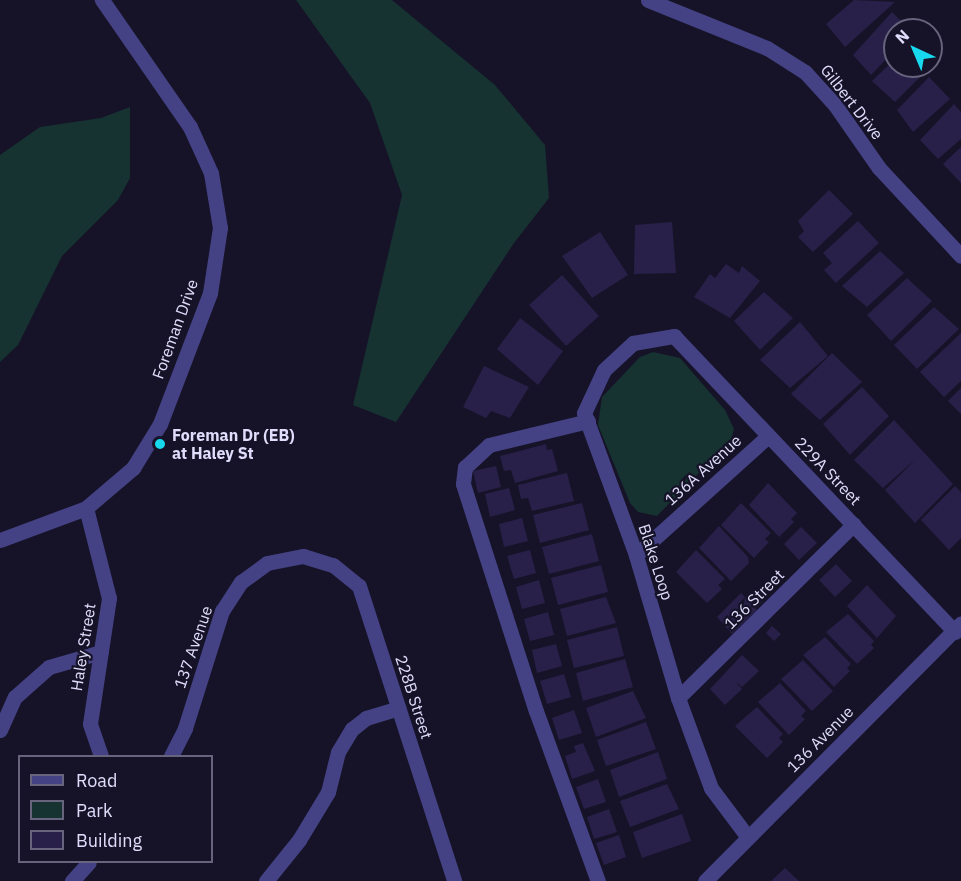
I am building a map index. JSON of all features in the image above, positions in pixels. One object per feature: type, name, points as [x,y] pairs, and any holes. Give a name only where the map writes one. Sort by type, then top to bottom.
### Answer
[{"type":"street","name":"Foreman Drive","points":[[0,540],[86,508],[133,468],[159,424],[210,293],[220,228],[211,173],[190,127],[102,0]]},
{"type":"street","name":"Gilbert Drive","points":[[648,0],[767,48],[806,72],[835,105],[879,168],[961,256]]},
{"type":"street","name":"229A Street","points":[[588,421],[585,413],[604,370],[633,342],[674,336],[768,436],[958,628]]},
{"type":"street","name":"Blake Loop","points":[[588,421],[636,555],[678,698],[711,788],[747,836]]},
{"type":"street","points":[[588,421],[489,445],[465,467],[463,484],[536,711],[598,881]]},
{"type":"street","name":"136A Avenue","points":[[636,555],[768,436]]},
{"type":"street","name":"Haley Street","points":[[86,508],[109,598],[90,724],[101,755]]},
{"type":"street","name":"136 Street","points":[[678,698],[854,524]]},
{"type":"street","name":"228B Street","points":[[303,556],[333,565],[359,586],[454,881]]},
{"type":"street","name":"137 Avenue","points":[[172,755],[185,728],[222,611],[241,582],[267,563],[303,556]]},
{"type":"street","name":"136 Avenue","points":[[705,881],[747,836],[958,628]]},
{"type":"street","points":[[0,730],[15,697],[49,667],[101,652]]},
{"type":"street","points":[[266,881],[299,840],[328,792],[338,752],[352,729],[366,718],[399,708]]},
{"type":"street","points":[[72,881],[87,863]]},
{"type":"green space","points":[[296,0],[392,0],[495,85],[545,145],[549,198],[514,243],[396,422],[353,405],[402,195],[370,103]]},
{"type":"green space","points":[[130,107],[130,178],[118,200],[62,256],[18,345],[0,362],[0,155],[40,127],[101,118]]},
{"type":"green space","points":[[653,352],[680,358],[725,410],[734,429],[731,440],[657,516],[638,512],[630,503],[598,425],[602,397],[640,357]]},
{"type":"building","points":[[854,0],[895,2],[845,47],[826,24]]},
{"type":"building","points":[[892,12],[898,18],[887,18]]},
{"type":"building","points":[[883,22],[883,62],[871,75],[853,55]]},
{"type":"building","points":[[883,70],[883,78],[919,78],[895,102],[872,81]]},
{"type":"building","points":[[928,78],[950,99],[913,132],[897,110]]},
{"type":"building","points":[[954,104],[961,112],[961,139],[938,159],[920,140]]},
{"type":"building","points":[[961,147],[961,183],[943,164]]},
{"type":"building","points":[[829,190],[853,214],[813,252],[798,237],[804,231],[798,221]]},
{"type":"building","points":[[858,221],[879,243],[836,283],[824,270],[832,263],[823,253]]},
{"type":"building","points":[[672,222],[676,273],[634,274],[635,225]]},
{"type":"building","points":[[600,232],[628,275],[592,298],[562,256]]},
{"type":"building","points":[[880,251],[904,273],[867,307],[842,286]]},
{"type":"building","points":[[726,264],[739,273],[742,266],[760,281],[730,318],[694,297],[710,274],[715,278]]},
{"type":"building","points":[[562,275],[599,316],[566,346],[529,305]]},
{"type":"building","points":[[907,278],[932,301],[891,341],[867,315]]},
{"type":"building","points":[[764,292],[793,318],[760,350],[734,321]]},
{"type":"building","points":[[934,307],[959,329],[917,369],[894,345]]},
{"type":"building","points":[[520,318],[563,351],[538,385],[497,349]]},
{"type":"building","points":[[800,322],[828,356],[790,388],[760,360]]},
{"type":"building","points":[[961,333],[961,381],[944,397],[920,372]]},
{"type":"building","points":[[832,353],[862,382],[820,420],[791,394]]},
{"type":"building","points":[[484,366],[529,387],[510,418],[491,411],[486,418],[463,407]]},
{"type":"building","points":[[862,387],[889,416],[850,455],[823,424]]},
{"type":"building","points":[[961,388],[961,414],[948,401]]},
{"type":"building","points":[[894,420],[953,484],[915,523],[885,490],[916,459],[883,488],[854,460]]},
{"type":"building","points":[[546,444],[547,450],[552,449],[558,471],[515,483],[511,470],[504,471],[500,456]]},
{"type":"building","points":[[496,466],[501,487],[478,493],[473,471]]},
{"type":"building","points":[[567,473],[574,501],[532,511],[528,498],[521,499],[518,485]]},
{"type":"building","points":[[768,483],[797,513],[791,519],[794,522],[779,537],[749,505]]},
{"type":"building","points":[[955,486],[961,492],[961,538],[949,550],[921,520]]},
{"type":"building","points":[[509,488],[515,510],[490,517],[485,494]]},
{"type":"building","points":[[582,503],[589,530],[540,543],[533,515]]},
{"type":"building","points":[[741,503],[771,533],[765,539],[769,542],[754,558],[721,525]]},
{"type":"building","points":[[522,518],[528,541],[504,547],[499,524]]},
{"type":"building","points":[[719,526],[748,557],[749,563],[731,581],[699,548]]},
{"type":"building","points":[[801,527],[817,543],[799,560],[784,544]]},
{"type":"building","points":[[592,534],[599,561],[549,574],[542,547]]},
{"type":"building","points":[[530,550],[536,573],[514,579],[507,556]]},
{"type":"building","points":[[696,550],[725,579],[718,585],[722,589],[707,603],[676,572]]},
{"type":"building","points":[[836,564],[852,581],[835,597],[819,580]]},
{"type":"building","points":[[601,565],[608,592],[558,605],[551,578]]},
{"type":"building","points":[[539,580],[545,603],[522,609],[516,587]]},
{"type":"building","points":[[867,585],[896,616],[877,638],[847,606]]},
{"type":"building","points":[[741,593],[757,610],[732,634],[717,617]]},
{"type":"building","points":[[755,595],[762,602],[757,608],[750,600]]},
{"type":"building","points":[[606,597],[616,623],[567,636],[560,609]]},
{"type":"building","points":[[548,612],[554,635],[530,641],[524,619]]},
{"type":"building","points":[[848,614],[874,641],[871,645],[874,648],[857,664],[826,632]]},
{"type":"building","points":[[772,626],[781,634],[774,641],[766,633]]},
{"type":"building","points":[[617,627],[624,656],[574,668],[567,640]]},
{"type":"building","points":[[825,637],[851,664],[847,668],[850,671],[834,687],[803,655]]},
{"type":"building","points":[[556,644],[562,666],[537,673],[532,650]]},
{"type":"building","points":[[742,655],[759,671],[742,687],[736,682],[742,689],[725,705],[710,689]]},
{"type":"building","points":[[625,659],[633,687],[583,701],[576,673]]},
{"type":"building","points":[[803,660],[833,691],[812,711],[781,679]]},
{"type":"building","points":[[564,674],[571,697],[547,704],[540,681]]},
{"type":"building","points":[[780,683],[806,711],[801,716],[805,719],[789,735],[758,702]]},
{"type":"building","points":[[633,691],[646,718],[596,737],[586,708]]},
{"type":"building","points":[[757,707],[783,734],[779,738],[783,742],[767,758],[735,726]]},
{"type":"building","points":[[574,710],[582,733],[559,740],[552,718]]},
{"type":"building","points":[[646,722],[656,749],[606,766],[597,740]]},
{"type":"building","points":[[583,743],[595,771],[572,779],[565,756],[576,752],[574,746]]},
{"type":"building","points":[[658,752],[667,779],[619,797],[610,770]]},
{"type":"building","points":[[598,779],[606,802],[584,809],[576,787]]},
{"type":"building","points":[[667,784],[679,809],[630,827],[620,801]]},
{"type":"building","points":[[609,809],[617,832],[594,839],[587,817]]},
{"type":"building","points":[[682,814],[691,841],[642,858],[633,832]]},
{"type":"building","points":[[619,835],[626,857],[604,865],[596,843]]},
{"type":"building","points":[[785,868],[799,881],[771,881]]},
{"type":"place","name":"Foreman Dr (EB) at Haley St","points":[[160,444]]}]
